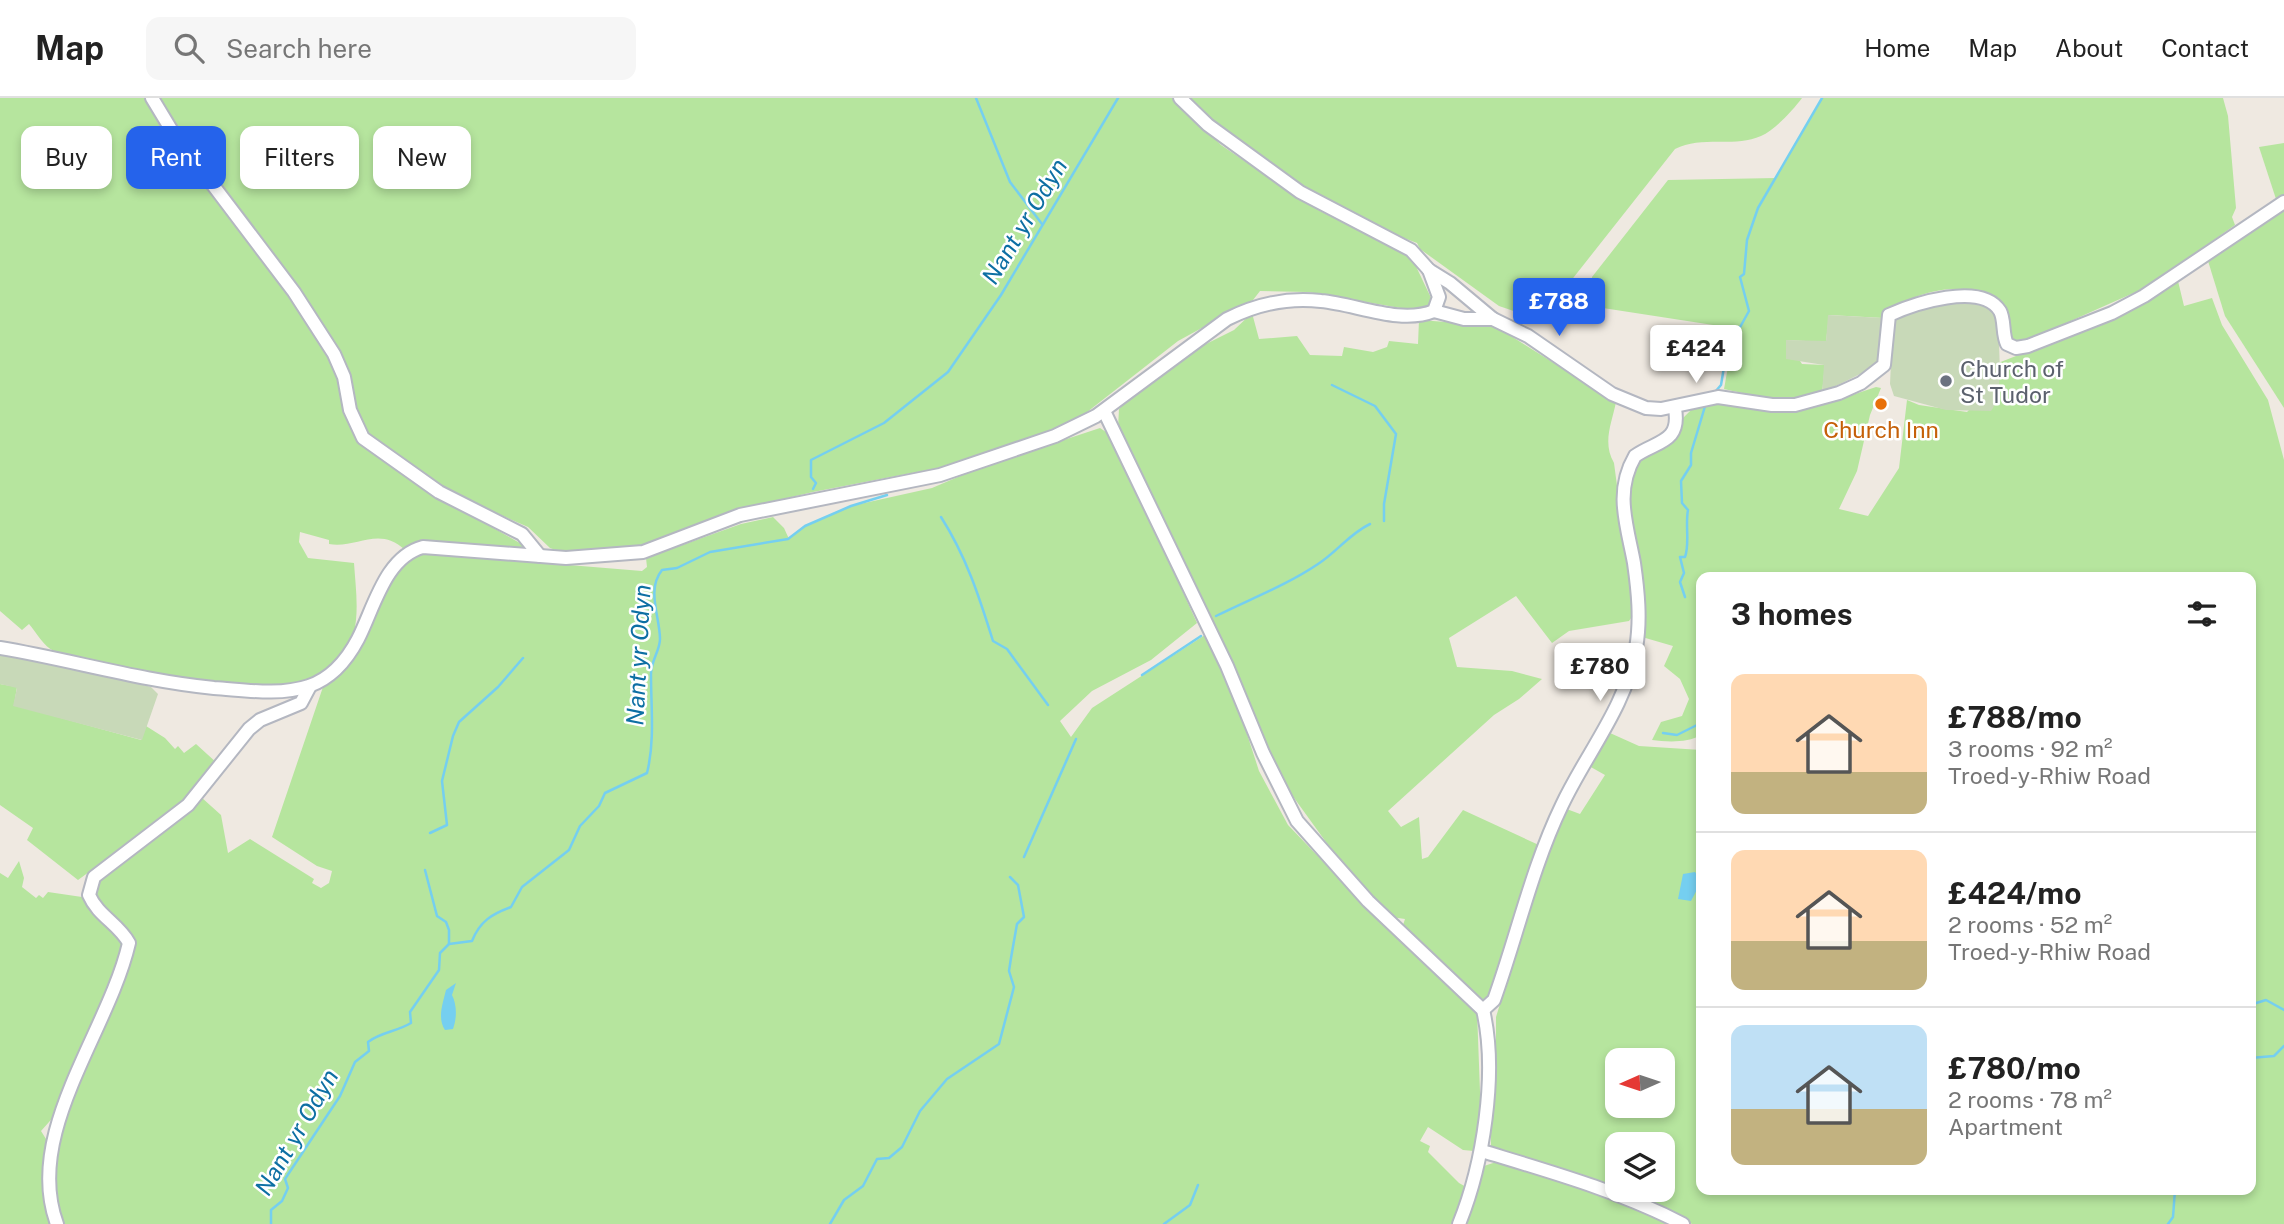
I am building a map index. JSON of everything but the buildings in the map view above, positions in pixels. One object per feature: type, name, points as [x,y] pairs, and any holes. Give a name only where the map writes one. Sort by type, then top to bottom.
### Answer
[{"type":"street","points":[[152,98],[172,131],[281,274],[328,345],[344,377],[350,410],[363,438],[439,492],[522,534],[540,556]]},
{"type":"street","points":[[1180,98],[1208,125],[1300,192],[1411,250],[1429,270],[1450,283],[1493,319],[1528,336],[1612,394],[1646,408],[1675,409],[1718,397],[1772,405],[1795,405],[1839,394],[1868,378],[1884,365],[1889,315],[1921,301],[1958,297],[1975,299],[2000,312],[2007,344],[2016,348],[2043,341],[2144,296],[2284,202]]},
{"type":"street","points":[[1429,270],[1439,297],[1434,311]]},
{"type":"street","points":[[0,648],[138,679],[188,686],[271,692],[310,686],[336,670],[347,656],[389,576],[405,554],[423,548],[591,558],[643,552],[740,515],[967,467],[1055,436],[1104,411],[1227,319],[1272,302],[1300,300],[1412,315],[1434,311],[1464,319],[1493,319]]},
{"type":"street","points":[[1483,1010],[1494,1000],[1553,825],[1608,728],[1630,673],[1636,648],[1638,593],[1624,516],[1624,480],[1635,456],[1659,444],[1674,432],[1675,409]]},
{"type":"street","points":[[1104,411],[1227,666],[1263,753],[1297,821],[1368,901],[1483,1010],[1487,1028],[1487,1066],[1482,1151],[1459,1224]]},
{"type":"street","points":[[57,1224],[48,1194],[50,1145],[129,943],[120,929],[93,905],[89,895],[94,877],[188,805],[223,765],[241,737],[260,720],[301,703],[310,686]]},
{"type":"street","points":[[1482,1151],[1603,1188],[1640,1202],[1683,1224]]},
{"type":"green space","points":[[0,98],[145,98],[160,126],[126,126],[126,189],[210,189],[318,337],[338,375],[363,444],[412,481],[528,548],[527,551],[405,550],[386,539],[377,538],[339,545],[329,544],[329,540],[300,532],[299,542],[308,558],[354,563],[357,600],[355,626],[348,649],[334,667],[309,681],[284,685],[254,686],[179,679],[105,666],[50,649],[29,624],[22,630],[0,611]]},
{"type":"green space","points":[[160,98],[1175,98],[1221,145],[1284,188],[1320,211],[1411,256],[1433,302],[1422,310],[1412,310],[1308,292],[1260,291],[1253,300],[1178,341],[1082,416],[974,461],[813,492],[728,512],[636,548],[567,554],[550,548],[528,527],[444,490],[374,443],[362,430],[349,387],[352,381],[217,189],[226,189],[226,126],[173,126],[165,115]]},
{"type":"green space","points":[[1187,98],[1802,98],[1778,125],[1761,136],[1740,141],[1696,143],[1675,149],[1540,320],[1499,306],[1420,249],[1417,243],[1354,216],[1295,182],[1239,142]]},
{"type":"green space","points":[[1822,98],[2223,98],[2228,116],[2236,208],[2232,217],[2235,225],[2147,287],[2026,341],[2015,342],[2008,338],[1981,295],[1957,289],[1935,291],[1915,297],[1897,306],[1883,318],[1829,315],[1826,342],[1786,340],[1802,364],[1825,365],[1822,393],[1797,398],[1762,397],[1724,389],[1731,350],[1739,329],[1590,306],[1592,277],[1668,180],[1776,178]]},
{"type":"green space","points":[[2284,143],[2284,195],[2276,199],[2259,147]]},
{"type":"green space","points":[[2284,207],[2284,408],[2225,316],[2208,261],[2227,244]]},
{"type":"green space","points":[[2178,281],[2184,306],[2212,298],[2222,325],[2268,400],[2284,460],[2284,1224],[1692,1224],[1647,1202],[1675,1202],[1675,1132],[1605,1132],[1605,1184],[1491,1149],[1490,1093],[1496,1071],[1496,1017],[1538,881],[1564,808],[1580,814],[1605,775],[1589,766],[1610,733],[1639,746],[1696,750],[1696,1195],[2256,1195],[2256,572],[1696,572],[1696,738],[1684,741],[1652,740],[1661,722],[1682,716],[1689,699],[1680,679],[1664,666],[1673,646],[1642,637],[1625,496],[1640,456],[1676,434],[1683,418],[1692,409],[1716,401],[1785,409],[1816,407],[1876,387],[1881,388],[1870,415],[1857,471],[1839,509],[1868,516],[1899,468],[1907,400],[1919,405],[1967,412],[1999,381],[1998,363],[2126,313]]},
{"type":"green space","points":[[1938,301],[1974,302],[1995,311],[1998,320],[1999,381],[1998,393],[1991,411],[1946,410],[1894,396],[1890,384],[1893,319]]},
{"type":"green space","points":[[1252,313],[1259,339],[1297,336],[1310,355],[1342,356],[1344,347],[1373,352],[1387,347],[1389,341],[1418,344],[1419,320],[1487,325],[1503,331],[1616,402],[1608,440],[1614,463],[1634,614],[1629,621],[1569,631],[1552,643],[1516,596],[1449,638],[1457,667],[1512,671],[1542,679],[1519,699],[1494,715],[1388,811],[1401,827],[1419,817],[1422,859],[1428,857],[1463,810],[1541,846],[1490,999],[1482,1000],[1402,928],[1405,919],[1391,917],[1344,867],[1284,784],[1212,619],[1118,428],[1119,409],[1142,387],[1190,352],[1234,330]]},
{"type":"green space","points":[[1828,315],[1883,318],[1882,359],[1876,366],[1822,393],[1824,365],[1786,359],[1786,340],[1826,341]]},
{"type":"green space","points":[[1100,428],[1112,436],[1197,623],[1151,660],[1092,691],[1060,721],[1071,737],[1092,708],[1208,633],[1237,703],[1259,771],[1288,825],[1384,925],[1477,1011],[1481,1118],[1474,1151],[1463,1150],[1428,1127],[1420,1141],[1430,1146],[1428,1152],[1459,1183],[1468,1188],[1455,1224],[61,1224],[57,1213],[52,1151],[132,939],[127,929],[94,900],[100,877],[201,797],[221,815],[228,853],[250,839],[314,879],[312,883],[321,888],[329,883],[332,871],[317,866],[272,837],[324,684],[404,560],[425,553],[642,571],[647,567],[646,558],[741,524],[773,517],[784,528],[789,539],[805,526],[851,506],[932,488],[979,468]]},
{"type":"green space","points":[[0,653],[77,667],[151,687],[158,694],[142,740],[13,706],[17,688],[0,684]]},
{"type":"green space","points":[[0,684],[17,687],[14,705],[141,740],[146,726],[165,738],[175,749],[178,746],[184,753],[196,744],[218,764],[190,798],[78,880],[27,840],[33,828],[0,805]]},
{"type":"green space","points":[[19,861],[24,878],[22,887],[36,898],[39,895],[43,898],[48,892],[82,897],[122,938],[123,953],[57,1113],[41,1131],[46,1139],[45,1199],[53,1224],[0,1224],[0,873],[8,878]]},
{"type":"green space","points":[[1496,1162],[1557,1181],[1576,1184],[1605,1195],[1605,1202],[1621,1202],[1677,1224],[1462,1224],[1481,1167]]},
{"type":"water","points":[[1683,874],[1696,874],[1696,892],[1691,901],[1678,899]]},
{"type":"water","points":[[456,983],[452,995],[456,1007],[454,1025],[453,1029],[445,1030],[441,1015],[443,1000],[446,990]]},
{"type":"waterway","points":[[976,98],[1010,182],[1042,224]]},
{"type":"waterway","name":"Nant yr Odyn","points":[[813,489],[816,483],[811,477],[811,460],[884,423],[948,372],[1001,295],[1118,98]]},
{"type":"waterway","points":[[1739,329],[1749,311],[1740,277],[1744,274],[1747,240],[1758,208],[1822,98]]},
{"type":"waterway","points":[[1715,392],[1721,385],[1724,367]]},
{"type":"waterway","points":[[1332,385],[1375,406],[1396,434],[1384,504],[1384,521]]},
{"type":"waterway","points":[[1685,597],[1680,582],[1684,573],[1680,557],[1685,557],[1686,552],[1688,510],[1682,503],[1681,481],[1691,465],[1691,453],[1706,403]]},
{"type":"waterway","name":"Nant yr Odyn","points":[[271,1224],[271,1210],[282,1201],[288,1188],[285,1179],[340,1096],[355,1062],[369,1051],[368,1042],[411,1023],[410,1012],[439,970],[440,953],[449,944],[472,941],[487,919],[511,907],[522,887],[569,850],[580,826],[599,806],[605,793],[647,773],[652,736],[651,671],[660,639],[654,595],[657,578],[662,570],[677,568],[710,552],[788,539],[805,526],[851,506],[887,495]]},
{"type":"waterway","points":[[941,517],[965,562],[993,641],[1007,649],[1048,705]]},
{"type":"waterway","points":[[1216,616],[1306,572],[1370,524]]},
{"type":"waterway","points":[[1142,675],[1201,636]]},
{"type":"waterway","points":[[430,833],[447,825],[442,781],[459,722],[498,687],[523,658]]},
{"type":"waterway","points":[[1663,733],[1677,735],[1696,726]]},
{"type":"waterway","points":[[1024,857],[1076,739]]},
{"type":"waterway","points":[[425,870],[437,916],[446,922],[449,930],[449,944]]},
{"type":"waterway","points":[[830,1224],[844,1200],[863,1186],[877,1159],[889,1158],[902,1147],[920,1111],[947,1079],[999,1044],[1014,987],[1009,971],[1017,924],[1024,917],[1018,885],[1010,877]]},
{"type":"waterway","points":[[2256,1003],[2266,1000],[2284,1010]]},
{"type":"waterway","points":[[2256,1058],[2274,1056],[2284,1046]]},
{"type":"waterway","points":[[1164,1224],[1190,1205],[1198,1185]]},
{"type":"waterway","points":[[2168,1224],[2173,1217],[2175,1195]]},
{"type":"place","name":"Church of St Tudor","points":[[1946,381]]},
{"type":"place","name":"Church Inn","points":[[1881,404]]}]
